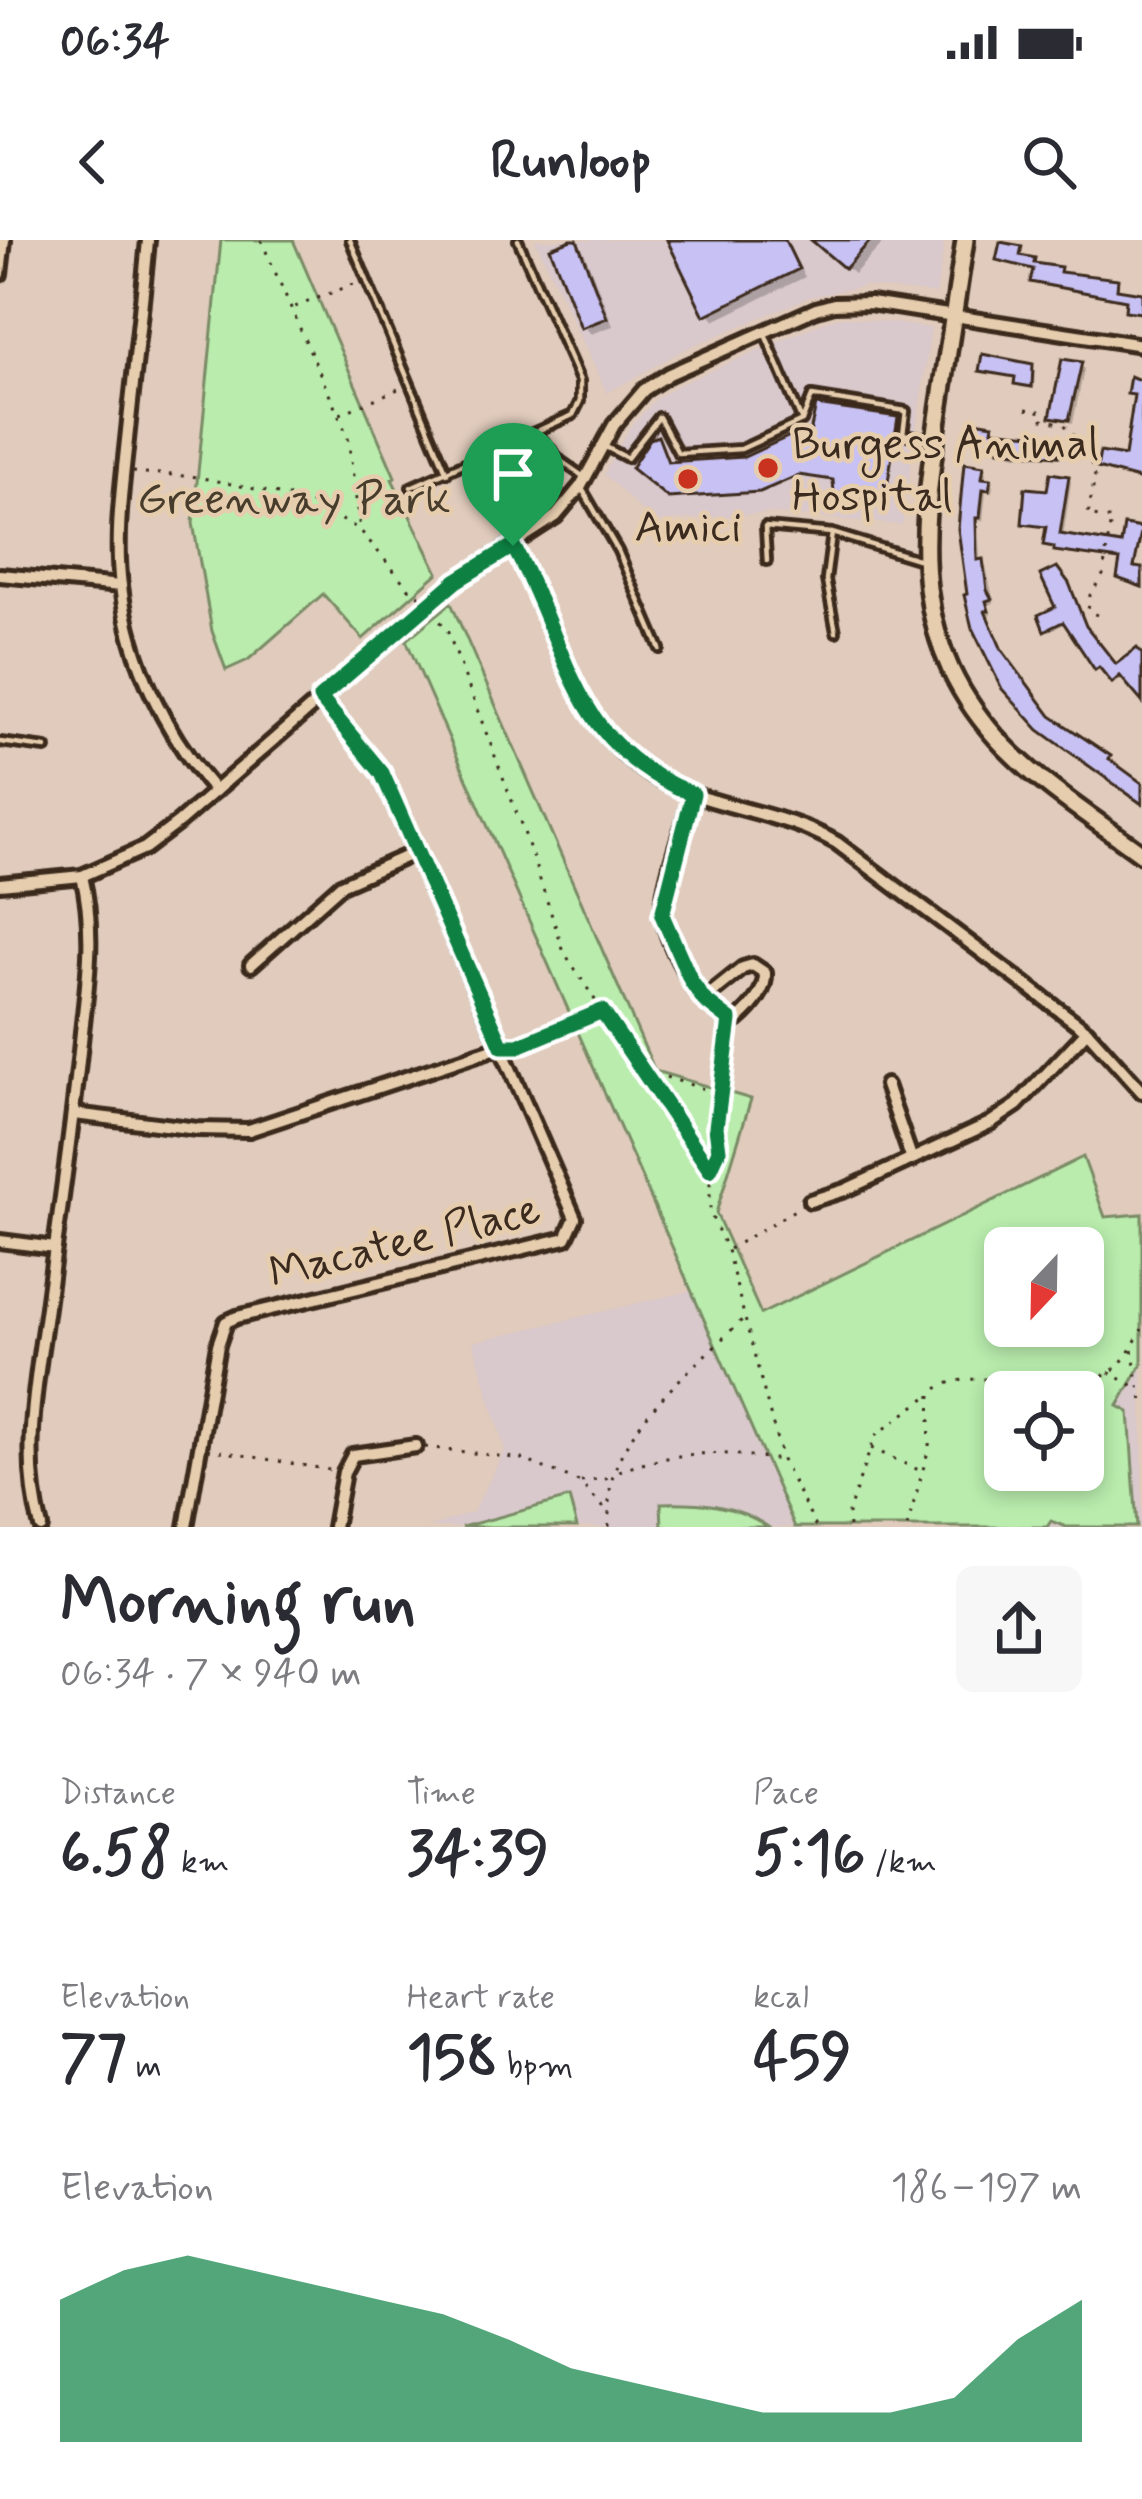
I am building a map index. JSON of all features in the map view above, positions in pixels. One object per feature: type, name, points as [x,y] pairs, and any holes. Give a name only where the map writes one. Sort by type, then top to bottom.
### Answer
[{"type":"street","points":[[0,274],[4,240]]},
{"type":"street","points":[[148,240],[119,532],[121,586],[134,650],[148,685],[165,722],[215,791]]},
{"type":"street","points":[[965,240],[924,509],[925,561],[936,629],[954,674],[979,714],[1028,769],[1142,854]]},
{"type":"street","points":[[0,884],[82,876],[145,848],[456,581],[556,516],[583,482],[614,425],[644,390],[669,374],[834,304],[859,302],[1142,345]]},
{"type":"street","points":[[513,546],[592,719],[630,761],[693,794],[793,821],[837,843],[1087,1031],[1142,1092]]},
{"type":"street","points":[[0,574],[121,586]]},
{"type":"street","name":"Macatee Place","points":[[186,1527],[226,1322],[566,1238],[575,1218],[382,773],[320,698]]},
{"type":"street","points":[[693,794],[662,915],[674,946],[704,1000],[730,1020],[743,1015],[764,988],[765,973],[753,965],[743,968],[704,1000]]},
{"type":"street","points":[[251,965],[341,885],[414,853]]},
{"type":"street","points":[[41,1527],[29,1443],[74,1114],[90,936],[82,876]]},
{"type":"street","points":[[810,1201],[912,1160],[1017,1106],[1087,1031]]},
{"type":"street","points":[[74,1114],[197,1129],[249,1130],[502,1046]]},
{"type":"street","points":[[886,1085],[912,1160]]},
{"type":"street","points":[[0,1241],[55,1248]]},
{"type":"street","points":[[334,1527],[344,1472],[353,1455],[416,1446]]},
{"type":"lane","points":[[350,240],[447,473]]},
{"type":"lane","points":[[411,487],[574,415],[580,381],[518,240]]},
{"type":"lane","points":[[764,332],[802,421]]},
{"type":"lane","points":[[602,445],[627,458],[659,417],[678,453],[741,449],[802,421],[812,396],[906,411],[903,434],[935,439]]},
{"type":"lane","points":[[536,432],[583,482],[660,649]]},
{"type":"lane","points":[[767,561],[765,527],[832,533],[925,561]]},
{"type":"lane","points":[[832,533],[826,580],[836,632]]},
{"type":"lane","points":[[0,742],[46,748]]},
{"type":"path","points":[[261,240],[354,457],[360,530]]},
{"type":"path","points":[[292,309],[366,279]]},
{"type":"path","points":[[338,414],[410,384]]},
{"type":"path","points":[[1026,409],[1039,411],[1038,418],[1064,424],[1090,456]]},
{"type":"path","points":[[1097,615],[1088,611],[1090,595],[1103,575],[1111,518],[1088,515],[1095,477],[1085,433],[1098,435]]},
{"type":"path","points":[[124,471],[198,477],[302,499],[360,530],[422,600]]},
{"type":"path","points":[[433,611],[447,630],[564,952],[710,1170]]},
{"type":"path","points":[[502,1046],[518,1046],[602,1011]]},
{"type":"path","points":[[730,1020],[716,1127],[719,1150],[710,1170],[710,1213],[727,1250],[782,1460],[816,1527]]},
{"type":"path","points":[[641,1070],[720,1094]]},
{"type":"path","points":[[727,1250],[810,1201]]},
{"type":"path","points":[[610,1527],[613,1475],[650,1415],[746,1316]]},
{"type":"path","points":[[849,1527],[848,1512],[869,1447],[883,1427],[942,1382],[963,1378],[1058,1383],[1109,1372],[1142,1329]]},
{"type":"path","points":[[1131,1348],[1142,1401]]},
{"type":"path","points":[[1109,1372],[1139,1389]]},
{"type":"path","points":[[907,1527],[924,1472],[931,1394]]},
{"type":"path","points":[[416,1446],[522,1459],[579,1482],[609,1513]]},
{"type":"path","points":[[869,1447],[924,1472]]},
{"type":"path","points":[[200,1448],[330,1470]]},
{"type":"path","points":[[579,1482],[701,1451],[782,1460]]},
{"type":"shaded area","points":[[535,240],[945,240],[936,294],[865,286],[810,297],[687,348],[607,393]]},
{"type":"shaded area","points":[[845,317],[931,328],[902,525],[767,513],[653,522],[604,474],[630,427],[676,386],[828,320]]},
{"type":"shaded area","points":[[694,1290],[795,1527],[429,1527],[473,1512],[505,1450],[473,1342]]},
{"type":"shaded area","points":[[1142,1364],[1142,1527],[1047,1527],[1070,1491],[1104,1491],[1104,1432]]},
{"type":"green space","name":"Greenway Park","points":[[221,240],[293,240],[392,479],[438,573],[363,639],[323,594],[248,660],[226,670],[212,631],[193,523]]},
{"type":"green space","points":[[451,603],[655,1071],[751,1099],[716,1213],[761,1314],[1083,1157],[1105,1217],[1142,1214],[1142,1364],[1118,1406],[1129,1412],[1137,1527],[1066,1527],[1051,1521],[1047,1527],[795,1527],[406,640]]},
{"type":"green space","points":[[569,1498],[577,1527],[462,1527]]},
{"type":"green space","points":[[661,1503],[716,1506],[743,1513],[768,1527],[662,1527]]},
{"type":"building","points":[[577,240],[607,318],[581,328],[550,248]]},
{"type":"building","points":[[667,240],[785,240],[799,269],[704,316]]},
{"type":"building","points":[[811,240],[871,240],[845,269]]},
{"type":"building","points":[[1000,242],[1022,246],[1020,255],[1035,258],[1034,263],[1061,267],[1060,272],[1118,279],[1117,289],[1142,293],[1142,313],[1125,311],[1126,300],[1030,282],[1033,269],[996,260]]},
{"type":"building","points":[[982,354],[1033,364],[1032,387],[1014,384],[1015,377],[979,371]]},
{"type":"building","points":[[1062,359],[1082,362],[1069,420],[1050,417]]},
{"type":"building","points":[[1130,376],[1142,381],[1142,480],[1097,468],[1100,452],[1125,456],[1134,395],[1127,394]]},
{"type":"building","points":[[816,405],[898,417],[885,501],[834,493],[833,480],[799,475],[760,492],[668,498],[631,468],[650,439],[658,436],[668,462],[744,457],[801,431],[810,433]]},
{"type":"building","points":[[975,421],[993,424],[992,430],[1061,437],[1058,456],[976,443]]},
{"type":"building","points":[[964,463],[984,466],[982,478],[991,479],[989,490],[983,489],[980,518],[976,518],[977,560],[983,559],[992,599],[986,601],[989,611],[985,611],[1002,650],[1051,716],[1142,783],[1142,804],[1039,730],[1002,689],[972,628],[964,595],[958,529]]},
{"type":"building","points":[[1050,473],[1069,476],[1060,534],[1121,544],[1124,525],[1142,528],[1134,567],[1142,568],[1142,587],[1117,578],[1120,560],[1054,551],[1043,545],[1046,527],[1022,524],[1025,488],[1047,490]]},
{"type":"building","points":[[1057,567],[1069,583],[1086,626],[1116,664],[1137,648],[1142,654],[1142,702],[1120,676],[1112,683],[1099,667],[1095,670],[1063,622],[1044,631],[1038,615],[1055,607],[1040,575]]},
{"type":"place","name":"Burgess Animal Hospital","points":[[768,468]]},
{"type":"place","name":"Amici","points":[[688,479]]},
{"type":"route","points":[[513,546],[592,719],[630,761],[693,794],[662,915],[691,981],[704,1000],[730,1020],[716,1127],[719,1150],[710,1170],[602,1011],[518,1046],[502,1046],[382,773],[320,698],[456,581],[513,546]]}]
